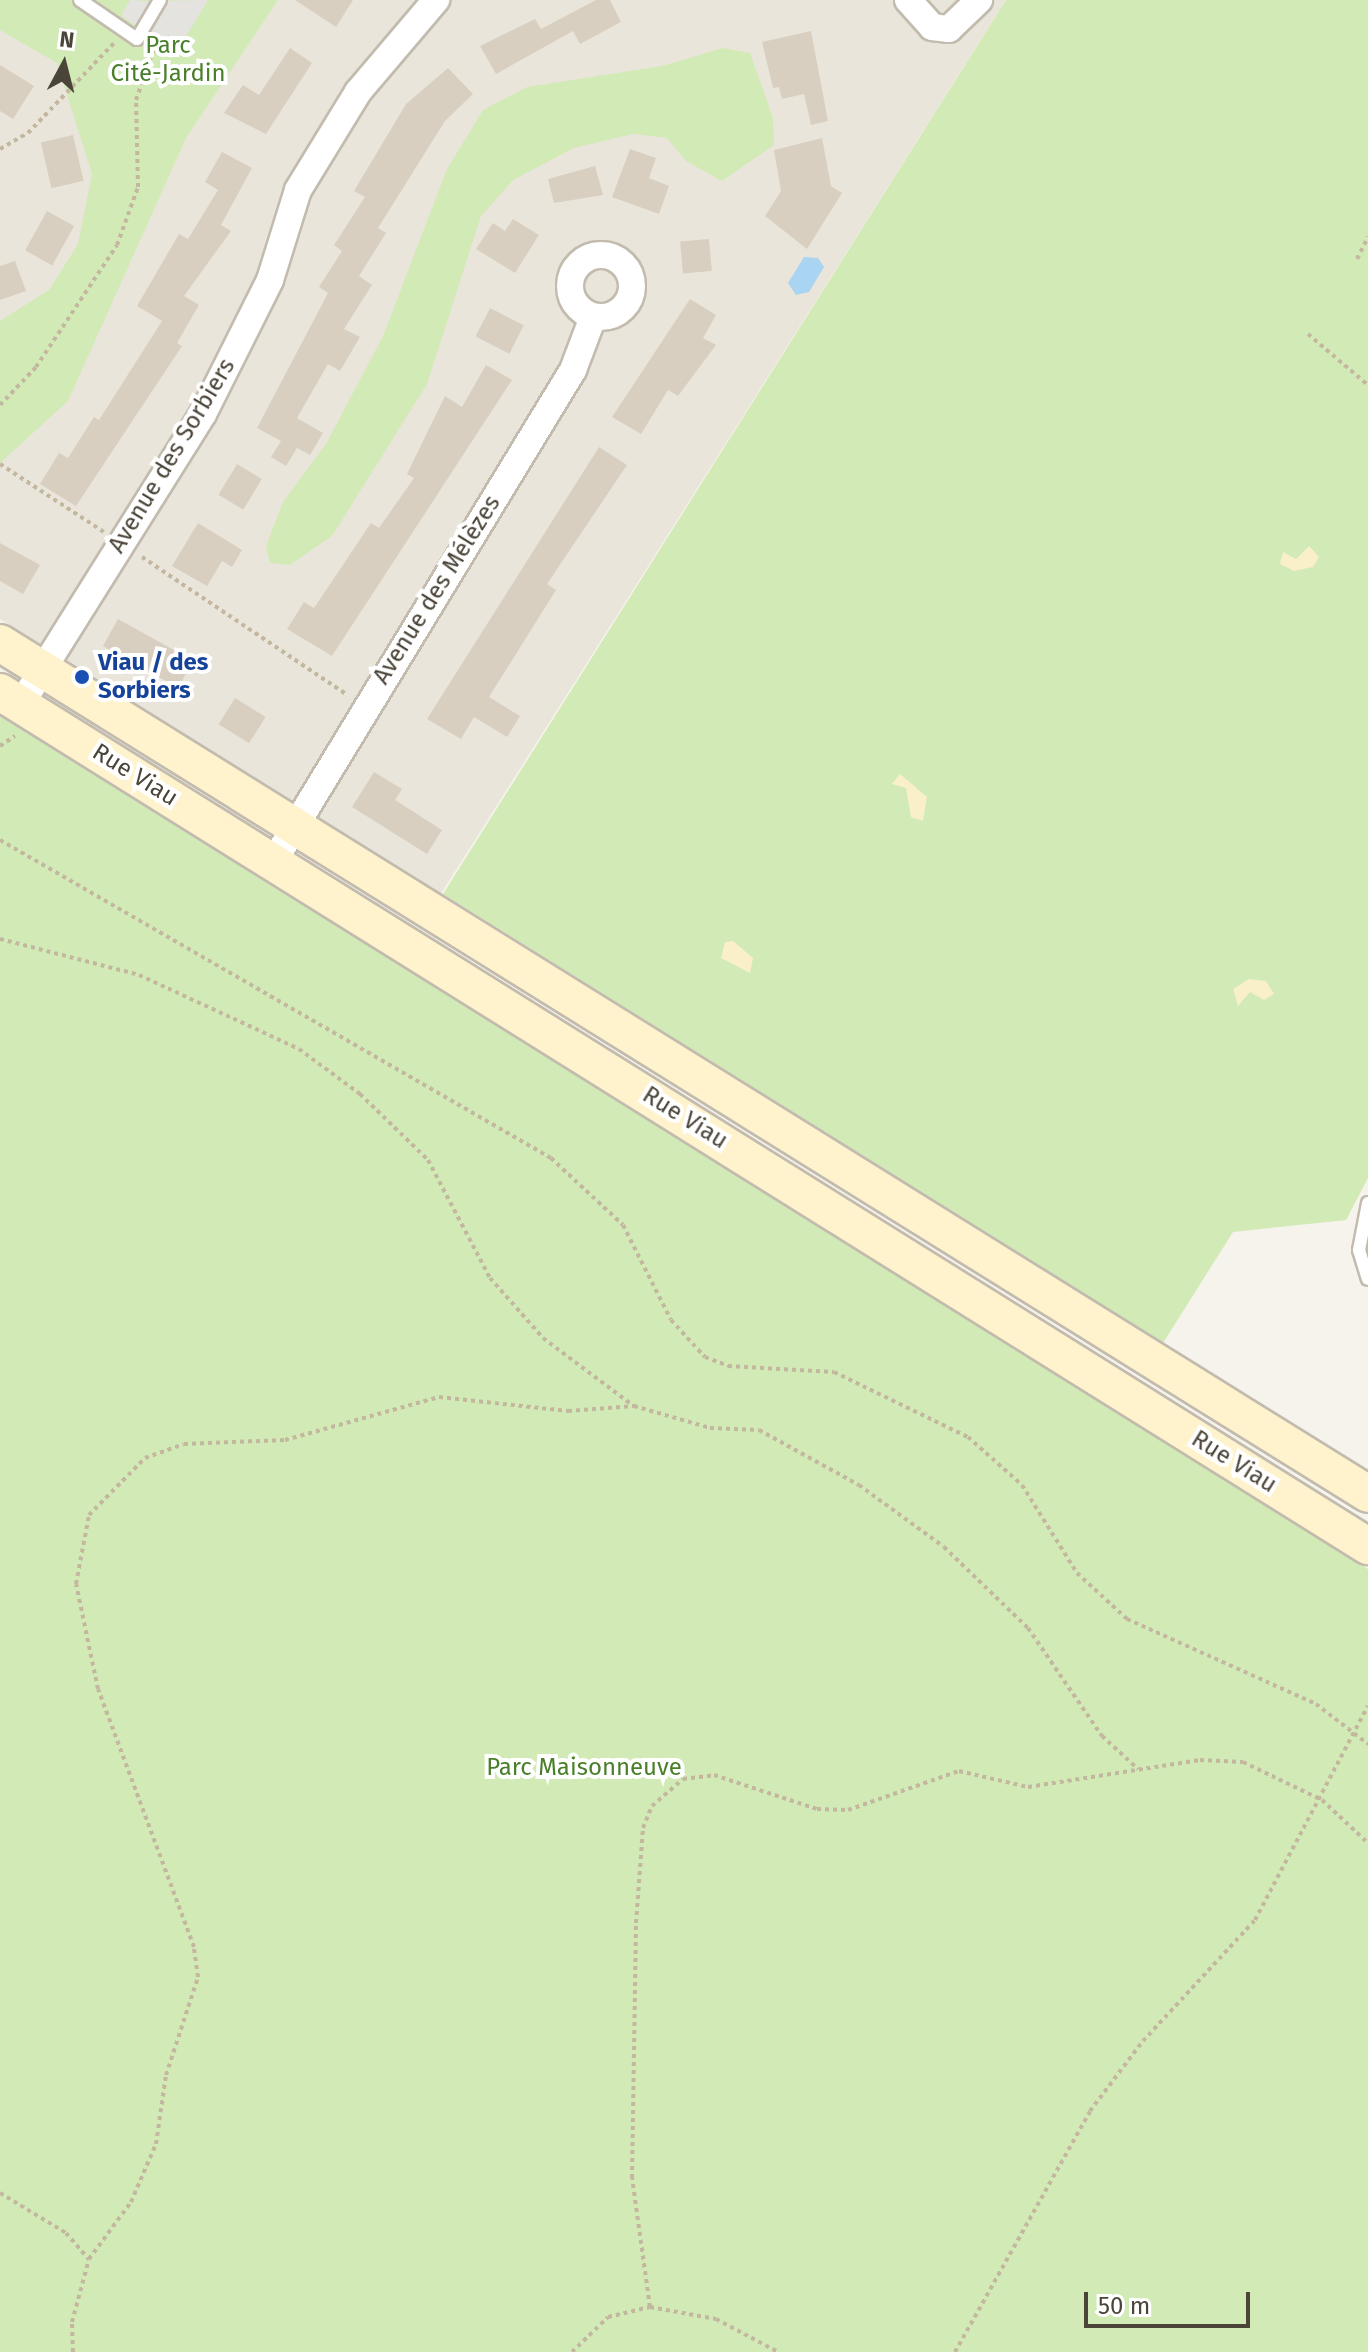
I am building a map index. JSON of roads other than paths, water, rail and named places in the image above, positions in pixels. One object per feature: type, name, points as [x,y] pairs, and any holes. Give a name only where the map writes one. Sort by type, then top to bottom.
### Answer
[{"type":"main road","name":"Rue Viau","points":[[0,643],[1368,1494]]},
{"type":"main road","name":"Rue Viau","points":[[16,708],[274,861],[1368,1546]]},
{"type":"street","name":"Avenue des Sorbiers","points":[[16,708],[203,414],[257,307],[298,190],[358,92],[436,0]]},
{"type":"street","points":[[908,0],[924,21],[949,29],[979,0]]},
{"type":"street","name":"Avenue des Mélèzes","points":[[274,861],[573,370],[593,317]]},
{"type":"lane","points":[[80,0],[137,39],[160,0]]},
{"type":"lane","points":[[1368,1203],[1359,1250],[1368,1279]]},
{"type":"water","points":[[804,257],[818,258],[824,267],[809,292],[796,295],[788,283]]},
{"type":"place","name":"Viau / des Sorbiers","points":[[82,677]]},
{"type":"park label","name":"Parc Cité-Jardin","points":[[168,60]]},
{"type":"park label","name":"Parc Maisonneuve","points":[[584,1768]]}]
